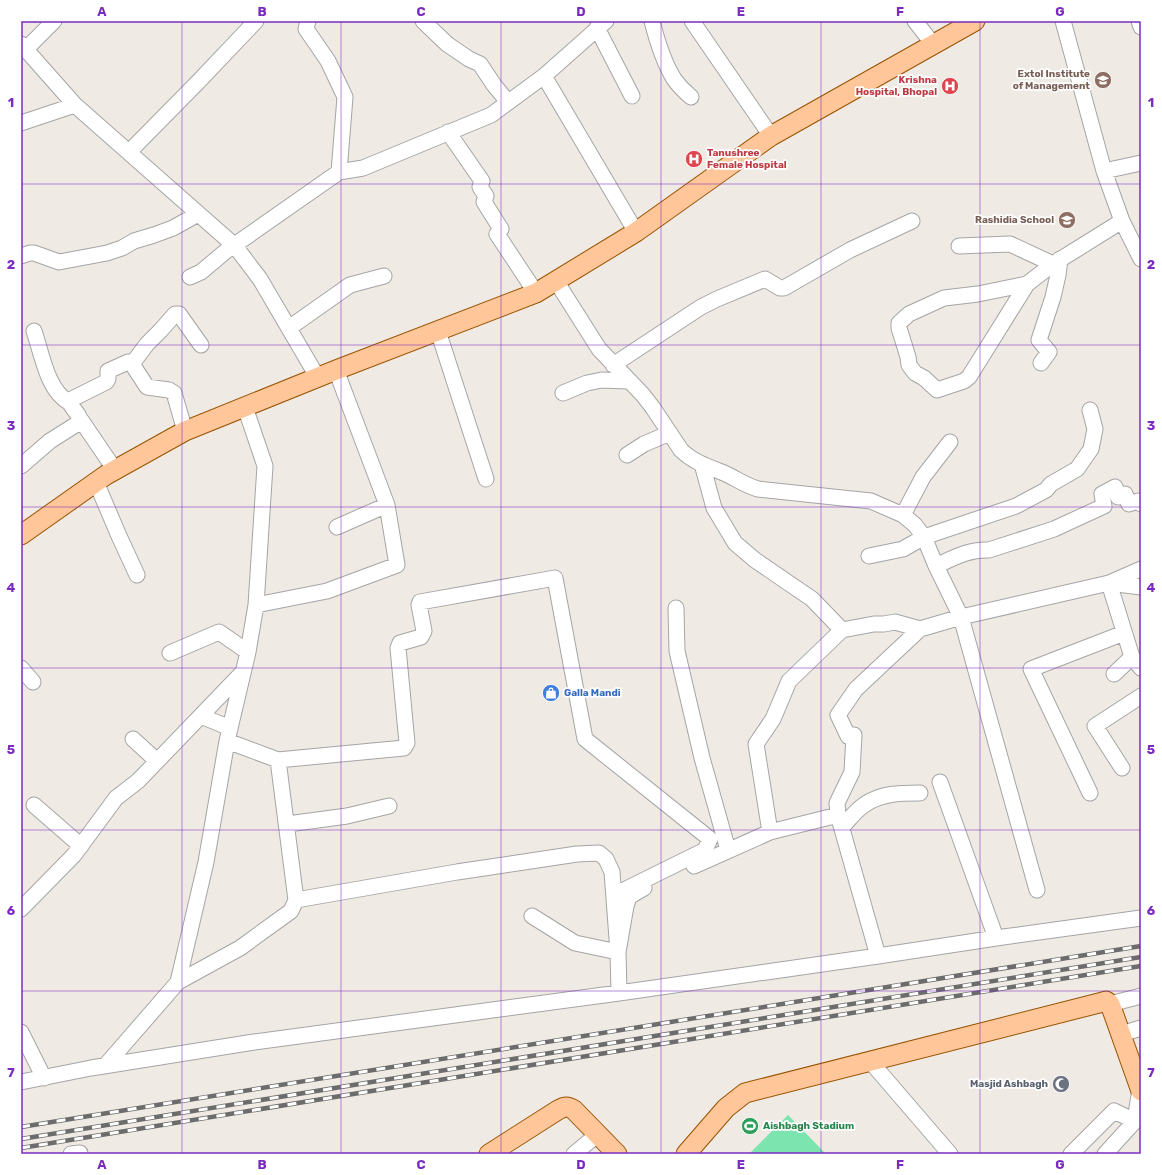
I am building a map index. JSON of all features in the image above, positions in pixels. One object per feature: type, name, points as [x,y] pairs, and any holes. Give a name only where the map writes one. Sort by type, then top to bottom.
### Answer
[{"type":"main road","points":[[21,535],[96,482],[185,431],[336,370],[536,293],[636,232],[771,136],[975,21]]},
{"type":"main road","points":[[686,1154],[726,1108],[745,1092],[1106,1001],[1110,1004],[1141,1089]]},
{"type":"main road","points":[[489,1154],[565,1107],[569,1107],[574,1110],[617,1154]]},
{"type":"street","points":[[54,21],[24,46],[75,105],[235,246],[260,279],[318,378]]},
{"type":"street","points":[[129,152],[256,21]]},
{"type":"street","points":[[308,21],[306,29],[328,61],[345,97],[339,172]]},
{"type":"street","points":[[424,21],[447,44],[468,59],[480,64],[508,102]]},
{"type":"street","points":[[652,21],[665,62],[675,80],[691,98]]},
{"type":"street","points":[[692,21],[771,136]]},
{"type":"street","points":[[915,21],[933,44]]},
{"type":"street","points":[[1063,21],[1104,171],[1122,221],[1141,259]]},
{"type":"street","points":[[1140,21],[1141,27]]},
{"type":"street","points":[[190,277],[201,272],[222,254],[339,172],[363,168],[491,115],[544,76],[602,25],[632,96]]},
{"type":"street","points":[[544,76],[636,232]]},
{"type":"street","points":[[21,123],[75,105]]},
{"type":"street","points":[[448,132],[482,181],[480,187],[486,196],[484,202],[501,229],[497,234],[536,293]]},
{"type":"street","points":[[1104,171],[1141,163]]},
{"type":"street","points":[[21,256],[34,253],[59,262],[107,253],[122,248],[134,241],[173,228],[198,214]]},
{"type":"street","points":[[613,365],[717,298],[765,279],[780,288],[784,288],[850,250],[912,221]]},
{"type":"street","points":[[1027,284],[978,294],[944,298],[909,314],[899,323],[899,328],[909,365],[915,373],[924,378],[937,390],[966,379],[1027,284],[1056,261],[1122,221]]},
{"type":"street","points":[[959,246],[1010,244],[1056,261]]},
{"type":"street","points":[[1040,363],[1049,352],[1039,340],[1053,298],[1058,275],[1056,261]]},
{"type":"street","points":[[289,328],[350,285],[384,276]]},
{"type":"street","points":[[556,281],[598,350],[653,408],[681,450],[687,456],[746,485],[758,489],[871,501],[903,515],[915,525],[924,537],[936,566],[961,617],[1037,890]]},
{"type":"street","points":[[132,364],[146,344],[175,314],[179,314],[201,345]]},
{"type":"street","points":[[34,331],[51,383],[59,395],[70,403],[115,470]]},
{"type":"street","points":[[438,331],[486,479]]},
{"type":"street","points":[[70,403],[72,399],[106,382],[108,379],[107,372],[125,363],[130,363],[147,387],[169,390],[174,393],[185,431]]},
{"type":"street","points":[[256,605],[327,591],[397,564],[387,505],[336,370]]},
{"type":"street","points":[[563,393],[587,383],[602,380],[628,380]]},
{"type":"street","points":[[178,982],[206,862],[228,734],[248,652],[256,605],[266,466],[245,407]]},
{"type":"street","points":[[869,556],[903,549],[924,537],[1022,504],[1046,490],[1051,484],[1077,469],[1085,459],[1093,442],[1095,429],[1090,410]]},
{"type":"street","points":[[21,466],[50,441],[81,420]]},
{"type":"street","points":[[627,456],[644,444],[670,433]]},
{"type":"street","points":[[903,515],[923,477],[950,442]]},
{"type":"street","points":[[702,464],[714,508],[735,543],[755,560],[765,565],[812,599],[842,630]]},
{"type":"street","points":[[96,482],[137,575]]},
{"type":"street","points":[[936,566],[967,552],[989,550],[1054,529],[1104,506],[1102,494],[1115,487],[1118,497],[1126,494],[1130,504],[1138,501],[1141,504]]},
{"type":"street","points":[[337,527],[387,505]]},
{"type":"street","points":[[878,956],[840,821],[837,803],[852,772],[854,735],[848,736],[838,714],[856,689],[920,629],[961,617],[1109,583],[1141,569]]},
{"type":"street","points":[[200,716],[228,734],[278,760],[404,748],[407,743],[398,648],[400,643],[421,637],[423,634],[424,631],[419,605],[420,602],[555,578],[585,739],[710,839],[705,850],[614,895]]},
{"type":"street","points":[[1109,583],[1141,587]]},
{"type":"street","points":[[1109,583],[1124,633],[1136,662],[1114,674]]},
{"type":"street","points":[[676,608],[677,651],[702,758],[728,850]]},
{"type":"street","points":[[770,832],[756,744],[773,719],[789,681],[842,630],[895,622],[920,629]]},
{"type":"street","points":[[170,653],[219,632],[248,652]]},
{"type":"street","points":[[1090,793],[1031,669],[1124,633]]},
{"type":"street","points":[[21,668],[33,682]]},
{"type":"street","points":[[21,909],[74,855],[116,798],[138,781],[243,672]]},
{"type":"street","points":[[1122,768],[1095,726],[1141,696]]},
{"type":"street","points":[[133,739],[158,761]]},
{"type":"street","points":[[105,1066],[178,982],[240,948],[291,911],[296,900],[288,824],[278,760]]},
{"type":"street","points":[[940,782],[996,938]]},
{"type":"street","points":[[618,952],[626,906],[629,897],[637,892],[770,832],[840,821],[877,798],[894,794],[920,793]]},
{"type":"street","points":[[34,805],[81,846]]},
{"type":"street","points":[[288,824],[348,816],[389,806]]},
{"type":"street","points":[[296,900],[577,854],[599,853],[606,859],[612,872],[618,952],[619,993]]},
{"type":"street","points":[[532,916],[575,943],[618,952]]},
{"type":"street","points":[[21,1082],[105,1066],[262,1040],[619,993],[1141,918]]},
{"type":"street","points":[[1110,1004],[1141,996]]},
{"type":"street","points":[[1121,1034],[1141,1028]]},
{"type":"street","points":[[21,1032],[44,1078]]},
{"type":"street","points":[[870,1061],[950,1154]]},
{"type":"street","points":[[1105,1154],[1135,1121],[1141,1089]]},
{"type":"street","points":[[1071,1154],[1114,1111],[1135,1121]]},
{"type":"street","points":[[574,1154],[598,1134]]},
{"type":"street","points":[[71,1154],[80,1154]]},
{"type":"green space","points":[[788,1115],[826,1154],[749,1154]]},
{"type":"railway","points":[[21,1127],[1141,946]]},
{"type":"railway","points":[[21,1139],[1141,957]]},
{"type":"railway","points":[[21,1148],[1141,966]]},
{"type":"place","name":"Extol Institute of Management","points":[[1103,80]]},
{"type":"place","name":"Krishna Hospital, Bhopal","points":[[950,86]]},
{"type":"place","name":"Tanushree Female Hospital","points":[[694,159]]},
{"type":"place","name":"Rashidia School","points":[[1067,220]]},
{"type":"place","name":"Galla Mandi","points":[[551,693]]},
{"type":"place","name":"Masjid Ashbagh","points":[[1061,1084]]},
{"type":"place","name":"Aishbagh Stadium","points":[[750,1126]]}]
